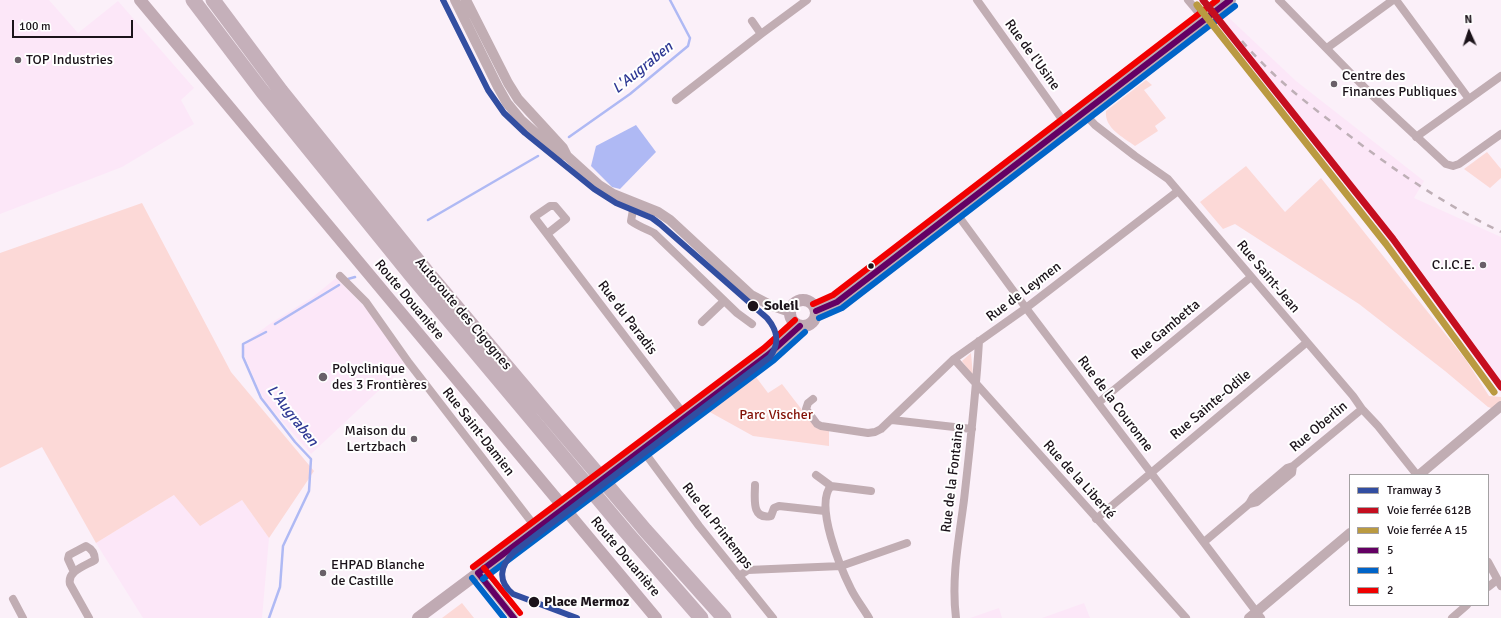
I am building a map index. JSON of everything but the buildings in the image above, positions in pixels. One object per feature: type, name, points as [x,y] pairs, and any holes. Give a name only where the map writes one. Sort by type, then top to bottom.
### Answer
[{"type":"highway","name":"Autoroute des Cigognes","points":[[193,0],[262,91],[411,275],[627,533],[701,618]]},
{"type":"highway","name":"Autoroute des Cigognes","points":[[213,0],[281,91],[426,270],[644,530],[724,618]]},
{"type":"main road","name":"Route Douanière","points":[[140,0],[656,618]]},
{"type":"main road","points":[[816,311],[837,302],[954,210],[1230,0]]},
{"type":"main road","points":[[418,618],[769,354],[800,326],[804,326],[812,322],[816,315],[816,311],[809,302],[802,300],[793,305],[790,312],[794,322],[800,326]]},
{"type":"street","points":[[455,0],[498,87],[507,102],[522,120],[557,152],[567,156],[599,185],[613,194],[637,205],[658,212],[670,220],[751,295],[770,305],[790,312]]},
{"type":"street","points":[[466,0],[504,76],[518,99],[563,148],[567,156]]},
{"type":"street","points":[[676,100],[807,0]]},
{"type":"street","name":"Rue de l'Usine","points":[[977,0],[1066,125]]},
{"type":"street","points":[[1188,0],[1204,19]]},
{"type":"street","points":[[1279,0],[1328,48],[1373,96],[1446,164],[1453,166],[1470,157],[1501,134]]},
{"type":"street","points":[[1328,48],[1393,0]]},
{"type":"street","points":[[1396,0],[1469,99]]},
{"type":"street","points":[[752,22],[761,34]]},
{"type":"street","points":[[1416,137],[1501,76]]},
{"type":"street","name":"Rue Saint-Jean","points":[[1083,112],[1095,125],[1168,179],[1306,343],[1353,396],[1362,409],[1417,474]]},
{"type":"street","name":"Rue de Leymen","points":[[813,399],[808,403],[806,409],[817,424],[821,426],[859,432],[875,432],[892,420],[954,360],[1026,308],[1178,191]]},
{"type":"street","points":[[637,205],[633,210],[631,221],[637,226],[654,234],[724,301],[752,324]]},
{"type":"street","name":"Rue de la Couronne","points":[[954,210],[1150,473],[1204,542],[1255,616]]},
{"type":"street","name":"Rue du Paradis","points":[[547,234],[686,417]]},
{"type":"street","name":"Rue Saint-Damien","points":[[340,276],[366,302],[409,364],[537,529]]},
{"type":"street","name":"Rue Gambetta","points":[[1098,403],[1251,277]]},
{"type":"street","points":[[702,322],[724,301]]},
{"type":"street","name":"Rue de la Fontaine","points":[[956,618],[954,603],[955,572],[972,429],[979,342]]},
{"type":"street","name":"Rue Sainte-Odile","points":[[1096,519],[1306,343]]},
{"type":"street","name":"Rue de la Liberté","points":[[954,360],[1186,618]]},
{"type":"street","name":"Rue Oberlin","points":[[1204,542],[1249,504],[1257,502],[1292,473],[1293,466],[1362,409]]},
{"type":"street","points":[[1419,474],[1499,410]]},
{"type":"street","points":[[892,420],[972,429]]},
{"type":"street","name":"Rue du Printemps","points":[[642,449],[700,526],[773,618]]},
{"type":"street","points":[[816,475],[831,486],[871,491]]},
{"type":"street","points":[[755,485],[756,511],[760,516],[771,516],[774,508],[779,506],[825,511]]},
{"type":"street","points":[[831,486],[828,490],[825,511],[827,524],[841,566],[851,589],[869,618]]},
{"type":"street","points":[[1255,616],[1349,534]]},
{"type":"street","points":[[739,576],[748,570],[841,566],[907,543]]},
{"type":"street","points":[[1489,564],[1499,583],[1489,587]]},
{"type":"street","points":[[74,572],[70,576],[70,584],[89,618]]},
{"type":"street","points":[[478,573],[514,618]]},
{"type":"street","points":[[13,599],[23,618]]},
{"type":"street","points":[[1452,618],[1466,606]]},
{"type":"shaded area","points":[[0,0],[49,0],[78,33],[118,1],[194,88],[181,100],[194,124],[122,167],[0,214]]},
{"type":"shaded area","points":[[1226,15],[1296,81],[1424,181],[1414,198],[1501,237],[1501,393],[1363,207],[1216,23]]},
{"type":"shaded area","name":"Polyclinique des 3 Frontières","points":[[336,278],[371,313],[406,365],[311,454],[266,403],[242,350],[248,340],[271,323],[313,297]]},
{"type":"shaded area","points":[[174,495],[242,500],[269,538],[262,618],[143,618],[96,543]]},
{"type":"shaded area","points":[[1084,603],[1090,618],[1042,618]]},
{"type":"shaded area","points":[[999,608],[1002,618],[970,618]]},
{"type":"green space","points":[[1146,80],[1152,85],[1144,90],[1166,118],[1155,126],[1158,131],[1135,146],[1115,132],[1108,122],[1106,111]]},
{"type":"green space","points":[[1487,152],[1501,169],[1501,178],[1490,188],[1464,169]]},
{"type":"green space","points":[[1246,166],[1285,212],[1321,178],[1466,360],[1489,396],[1501,397],[1501,411],[1488,407],[1445,371],[1359,304],[1235,224],[1223,229],[1200,202]]},
{"type":"green space","points":[[142,203],[231,372],[314,471],[269,538],[242,500],[200,526],[174,495],[96,543],[42,447],[0,468],[0,253]]},
{"type":"green space","points":[[971,353],[973,376],[962,361]]},
{"type":"green space","name":"Parc Vischer","points":[[756,377],[768,393],[782,384],[816,428],[829,430],[829,446],[753,436],[708,411]]},
{"type":"green space","points":[[462,603],[474,618],[442,618]]},
{"type":"water","points":[[636,125],[656,152],[620,189],[612,187],[591,166],[596,146]]},
{"type":"waterway","name":"L'Augraben","points":[[569,137],[630,94],[688,46],[690,38],[670,0]]},
{"type":"waterway","name":"L'Augraben","points":[[428,220],[538,156]]},
{"type":"waterway","name":"L'Augraben","points":[[348,279],[355,277]]},
{"type":"waterway","name":"L'Augraben","points":[[275,324],[339,285]]},
{"type":"waterway","name":"L'Augraben","points":[[266,332],[243,344],[243,357],[261,398],[295,442],[311,459],[309,491],[283,546],[280,587],[269,618]]},
{"type":"railway","points":[[1242,41],[1252,53],[1285,85],[1374,154],[1414,182],[1456,208],[1501,232]]},
{"type":"tram line","name":"3","points":[[443,0],[488,90],[504,113],[525,133],[594,189],[616,203],[652,218],[660,224],[767,318],[775,332],[776,342],[770,357],[509,557],[502,573],[504,584],[513,594],[577,618]]},
{"type":"rail line","name":"612B","points":[[1203,0],[1393,239],[1501,387]]},
{"type":"transit line","name":"2","points":[[813,304],[833,295],[1217,0]]},
{"type":"transit line","name":"5","points":[[816,311],[837,302],[1230,0]]},
{"type":"transit line","points":[[1197,5],[1386,244],[1494,392]]},
{"type":"transit line","name":"1","points":[[819,318],[842,308],[1235,6]]},
{"type":"transit line","name":"2","points":[[473,567],[764,348],[795,320]]},
{"type":"transit line","name":"5","points":[[478,573],[769,354],[800,326]]},
{"type":"transit line","name":"1","points":[[483,579],[774,360],[805,332]]},
{"type":"transit line","name":"2","points":[[484,568],[520,613]]},
{"type":"transit line","name":"5","points":[[478,573],[514,618]]},
{"type":"transit line","name":"1","points":[[472,578],[504,618]]},
{"type":"place","name":"TOP Industries","points":[[18,60]]},
{"type":"place","name":"Centre des Finances Publiques","points":[[1334,84]]},
{"type":"place","name":"C.I.C.E.","points":[[1483,265]]},
{"type":"place","name":"Soleil","points":[[753,306]]},
{"type":"place","name":"Polyclinique des 3 Frontières","points":[[323,377]]},
{"type":"place","name":"Maison du Lertzbach","points":[[414,439]]},
{"type":"place","name":"EHPAD Blanche de Castille","points":[[323,573]]},
{"type":"place","name":"Place Mermoz","points":[[534,602]]}]
